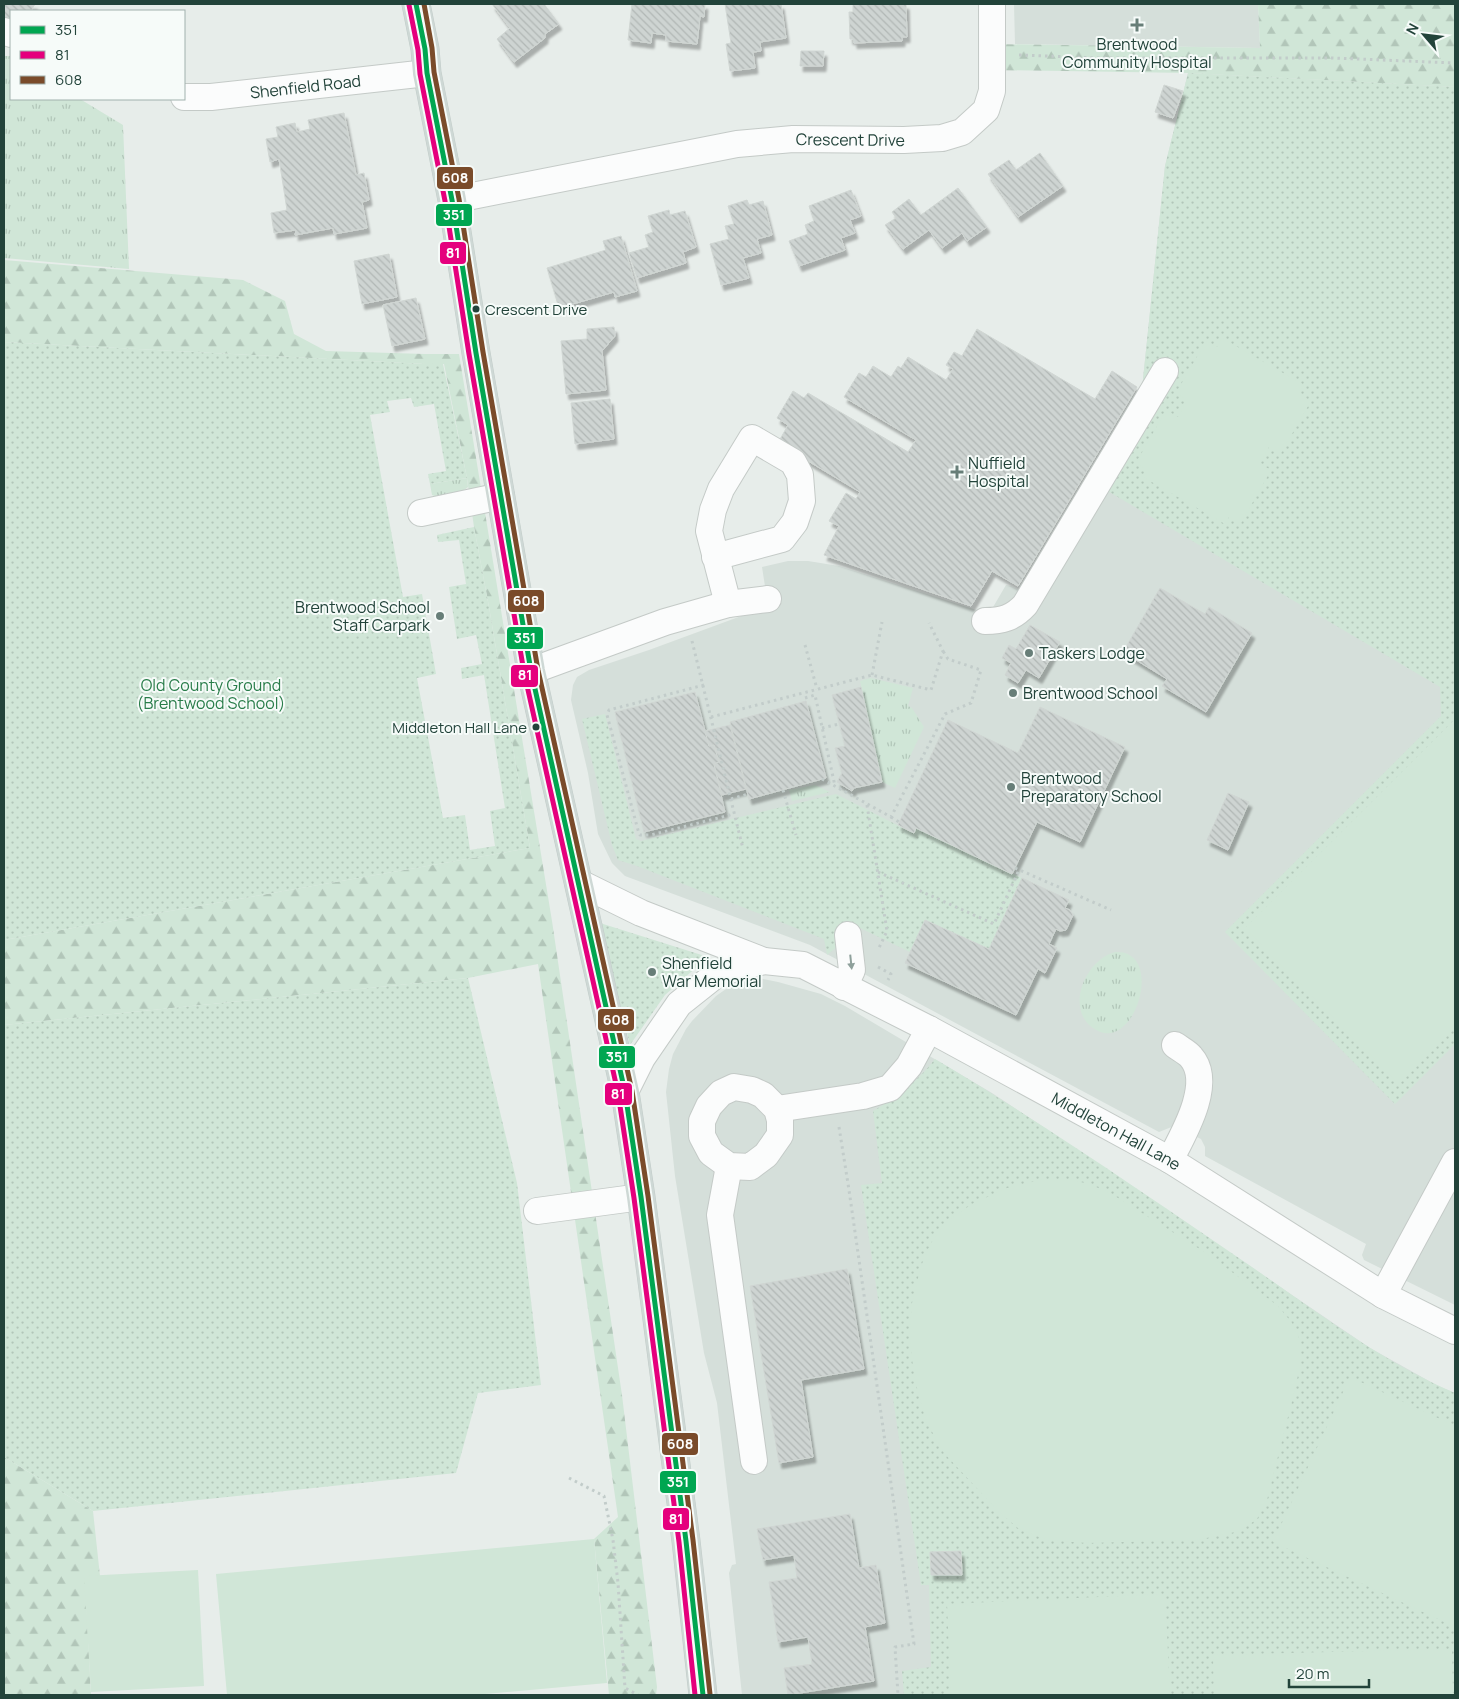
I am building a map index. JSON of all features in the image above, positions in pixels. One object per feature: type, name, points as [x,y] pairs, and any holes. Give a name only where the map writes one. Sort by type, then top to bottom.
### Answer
[{"type":"main road","points":[[416,4],[425,49],[427,73],[452,200],[476,353],[531,671],[625,1092],[686,1541],[703,1695]]},
{"type":"street","name":"Crescent Drive","points":[[452,200],[737,144],[793,139],[904,140],[942,138],[962,132],[986,110],[992,91],[992,4]]},
{"type":"street","name":"Shenfield Road","points":[[185,97],[211,96],[427,73]]},
{"type":"street","points":[[985,621],[1000,621],[1011,617],[1025,605],[1165,371]]},
{"type":"street","points":[[715,557],[782,539],[796,522],[802,501],[800,475],[792,462],[752,438],[721,489],[713,510],[709,532],[715,557],[728,604]]},
{"type":"street","points":[[421,513],[501,496]]},
{"type":"street","points":[[531,671],[614,640],[728,604],[768,600]]},
{"type":"street","name":"Middleton Hall Lane","points":[[578,882],[641,913],[764,961],[803,965],[929,1029],[1170,1160],[1383,1295],[1455,1332]]},
{"type":"street","points":[[844,987],[852,970],[848,935]]},
{"type":"street","name":"Middleton Hall Lane","points":[[625,1092],[642,1058],[679,1004],[718,973],[764,961]]},
{"type":"street","points":[[777,1109],[863,1096],[890,1088],[909,1066],[929,1029]]},
{"type":"street","points":[[1170,1160],[1194,1113],[1198,1093],[1198,1076],[1195,1063],[1191,1057],[1175,1045]]},
{"type":"street","points":[[734,1087],[752,1090],[764,1095],[777,1109],[780,1120],[780,1135],[766,1155],[750,1166],[729,1166],[711,1153],[702,1136],[702,1120],[710,1106],[721,1093],[734,1087]]},
{"type":"street","points":[[1383,1295],[1455,1162]]},
{"type":"street","points":[[729,1166],[720,1216],[754,1461]]},
{"type":"street","points":[[537,1211],[640,1197]]},
{"type":"path","points":[[992,54],[1096,58],[1333,58],[1455,63]]},
{"type":"path","points":[[685,617],[704,685],[743,849]]},
{"type":"path","points":[[872,675],[882,622]]},
{"type":"path","points":[[891,817],[944,714],[971,703],[981,670],[948,659],[928,623]]},
{"type":"path","points":[[806,645],[817,689]]},
{"type":"path","points":[[711,717],[872,675],[931,690],[943,651]]},
{"type":"path","points":[[704,685],[609,710],[608,715],[640,834],[650,836],[734,814]]},
{"type":"path","points":[[805,698],[815,695],[838,786]]},
{"type":"path","points":[[822,728],[839,724]]},
{"type":"path","points":[[822,779],[838,786],[899,822]]},
{"type":"path","points":[[783,790],[796,835]]},
{"type":"path","points":[[731,799],[748,794]]},
{"type":"path","points":[[867,804],[887,931],[875,955]]},
{"type":"path","points":[[878,872],[994,924],[1017,869],[1111,910]]},
{"type":"path","points":[[871,963],[891,974],[877,1004]]},
{"type":"path","points":[[834,1101],[849,1190],[914,1644],[895,1647],[898,1695]]},
{"type":"path","points":[[569,1478],[604,1496],[613,1540],[618,1583],[625,1688],[638,1695]]},
{"type":"shaded area","name":"Brentwood Community Hospital","points":[[1014,4],[1258,4],[1260,48],[1015,44]]},
{"type":"shaded area","name":"Brentwood School","points":[[1188,73],[1455,87],[1455,1305],[1364,1260],[1362,1255],[1366,1244],[1205,1156],[1205,1147],[1201,1139],[1174,1126],[1159,1132],[810,945],[625,876],[612,863],[598,834],[588,773],[571,700],[573,685],[577,677],[589,670],[744,615],[769,612],[762,567],[788,561],[808,561],[839,566],[989,614],[1006,585],[1024,593],[1142,389],[1165,166]]},
{"type":"shaded area","points":[[759,978],[821,994],[845,1006],[992,1093],[1370,1348],[1438,1386],[1455,1393],[1455,1695],[742,1695],[729,1573],[732,1565],[736,1564],[717,1403],[704,1353],[675,1176],[666,1092],[673,1054],[692,1021],[716,996],[726,989],[738,983]]},
{"type":"green space","points":[[1258,4],[1455,4],[1455,87],[1188,73],[992,70],[992,44],[1260,48]]},
{"type":"green space","points":[[4,56],[10,56],[10,100],[82,100],[123,125],[129,269],[4,258]]},
{"type":"green space","points":[[1188,73],[1455,87],[1455,1044],[1395,1104],[1225,932],[1441,716],[1440,687],[1089,480],[1142,389],[1165,166]]},
{"type":"green space","points":[[4,260],[243,280],[285,301],[294,334],[326,351],[459,354],[552,921],[622,1395],[657,1687],[656,1695],[609,1695],[594,1539],[618,1517],[538,964],[468,978],[4,1025],[4,940],[530,848],[467,478],[444,364],[4,342]]},
{"type":"green space","points":[[1222,338],[1304,385],[1299,394],[1311,401],[1281,453],[1269,447],[1260,464],[1271,470],[1241,523],[1229,517],[1225,524],[1143,477],[1147,470],[1136,463],[1166,410],[1178,417],[1187,400],[1176,393],[1206,341],[1217,347]]},
{"type":"green space","name":"Old County Ground (Brentwood School)","points":[[4,342],[443,364],[467,478],[430,484],[428,474],[446,471],[434,404],[414,407],[411,398],[387,401],[390,412],[370,415],[403,597],[422,594],[436,674],[417,678],[443,818],[465,815],[470,850],[495,846],[490,811],[505,808],[484,675],[462,679],[461,668],[482,664],[476,635],[457,639],[449,587],[466,584],[459,540],[438,542],[437,535],[474,527],[530,848],[4,940]]},
{"type":"green space","points":[[467,478],[468,487],[460,492],[446,496],[432,495],[430,484]]},
{"type":"green space","points":[[871,678],[913,688],[908,706],[912,708],[924,727],[895,788],[882,782],[860,681]]},
{"type":"green space","points":[[605,714],[636,839],[641,841],[836,794],[913,833],[916,828],[1022,878],[989,949],[925,920],[910,952],[860,928],[827,955],[824,939],[618,860],[612,845],[582,719]]},
{"type":"green space","points":[[1455,719],[1455,1028],[1399,1084],[1245,928]]},
{"type":"green space","points":[[815,785],[830,792],[792,801],[789,790]]},
{"type":"green space","points":[[600,923],[708,957],[665,995],[630,1045]]},
{"type":"green space","points":[[1115,952],[1131,956],[1139,967],[1142,983],[1139,1000],[1132,1016],[1121,1028],[1108,1033],[1093,1028],[1085,1020],[1080,1009],[1080,998],[1082,986],[1087,975],[1104,957]]},
{"type":"green space","points":[[468,978],[517,1183],[541,1385],[478,1393],[456,1473],[93,1511],[4,1457],[4,1025]]},
{"type":"green space","points":[[935,1059],[1095,1161],[1350,1335],[1402,1367],[1455,1393],[1455,1695],[904,1695],[902,1671],[931,1667],[929,1585],[921,1585],[861,1185],[882,1183],[873,1111],[907,1088]]},
{"type":"green space","points":[[1044,1179],[1068,1179],[1089,1184],[1110,1193],[1206,1253],[1278,1306],[1292,1323],[1301,1342],[1301,1361],[1294,1393],[1267,1500],[1257,1519],[1240,1531],[1197,1540],[1087,1543],[1047,1540],[1019,1529],[998,1511],[944,1453],[926,1421],[915,1381],[909,1335],[912,1303],[921,1266],[931,1243],[946,1222],[972,1204],[1007,1188]]},
{"type":"green space","points":[[1350,1377],[1455,1426],[1455,1627],[1273,1542]]},
{"type":"green space","points":[[4,1457],[93,1511],[100,1576],[85,1577],[91,1695],[4,1695]]},
{"type":"green space","points":[[594,1539],[607,1683],[474,1695],[227,1695],[216,1574]]},
{"type":"green space","points":[[198,1570],[204,1686],[91,1692],[84,1576]]},
{"type":"green space","points":[[1165,1594],[1170,1695],[951,1695],[947,1604]]},
{"type":"green space","points":[[1452,1649],[1453,1695],[1214,1695],[1213,1655]]},
{"type":"building","points":[[4,4],[35,4],[32,10],[10,10],[10,20],[8,19],[5,24]]},
{"type":"building","points":[[492,4],[544,4],[559,24],[545,34],[545,38],[514,62],[497,39],[510,28]]},
{"type":"building","points":[[632,4],[705,4],[704,17],[700,16],[697,44],[666,41],[666,35],[652,33],[651,43],[628,40]]},
{"type":"building","points":[[725,4],[781,4],[786,38],[760,42],[761,51],[753,52],[755,68],[730,71],[726,44],[731,43]]},
{"type":"building","points":[[853,4],[906,4],[907,37],[902,37],[902,41],[854,43],[854,39],[850,39],[849,12],[853,12]]},
{"type":"building","points":[[801,51],[824,51],[823,66],[800,66]]},
{"type":"building","points":[[1164,85],[1183,91],[1173,118],[1155,112]]},
{"type":"building","points":[[344,113],[356,175],[364,173],[369,200],[362,202],[367,228],[334,234],[333,228],[295,235],[296,230],[274,233],[271,213],[287,210],[279,159],[270,162],[266,139],[278,137],[276,127],[295,123],[297,132],[310,129],[308,120]]},
{"type":"building","points":[[1040,153],[1063,186],[1018,217],[988,174],[1009,160],[1016,170]]},
{"type":"building","points":[[958,188],[987,227],[967,241],[962,233],[942,248],[929,230],[903,249],[885,225],[896,218],[892,212],[909,199],[921,215]]},
{"type":"building","points":[[851,190],[861,216],[850,220],[855,233],[841,238],[845,250],[799,266],[789,241],[808,234],[805,225],[814,221],[809,206]]},
{"type":"building","points":[[747,200],[749,205],[763,201],[772,235],[757,239],[761,253],[743,258],[749,278],[721,285],[710,244],[729,239],[725,226],[734,224],[728,206]]},
{"type":"building","points":[[669,210],[670,215],[685,211],[696,247],[683,252],[686,263],[637,278],[629,253],[649,247],[645,235],[653,232],[648,216]]},
{"type":"building","points":[[621,236],[637,291],[615,297],[614,292],[559,308],[547,268],[606,250],[603,241]]},
{"type":"building","points":[[389,254],[397,297],[362,304],[354,261]]},
{"type":"building","points":[[416,298],[425,339],[392,346],[383,305]]},
{"type":"building","points":[[614,327],[615,336],[602,351],[606,390],[566,394],[561,341],[587,339],[587,329]]},
{"type":"building","name":"Nuffield Hospital","points":[[977,329],[1095,399],[1112,371],[1137,387],[1018,586],[992,571],[971,606],[824,555],[839,526],[829,521],[846,493],[856,499],[860,492],[778,443],[788,425],[777,418],[793,391],[804,398],[808,393],[908,452],[916,440],[844,397],[859,373],[866,377],[873,366],[891,377],[898,366],[901,368],[908,357],[946,380],[953,369],[946,365],[954,352],[962,356]]},
{"type":"building","points":[[610,399],[614,439],[575,444],[571,403]]},
{"type":"building","points":[[1160,588],[1205,614],[1209,607],[1252,633],[1206,712],[1162,686],[1167,679],[1123,652]]},
{"type":"building","name":"Taskers Lodge","points":[[1030,625],[1060,642],[1039,678],[1026,670],[1018,683],[1005,675],[1011,663],[1002,658],[1009,645],[1016,649]]},
{"type":"building","points":[[861,687],[882,782],[854,788],[852,791],[837,782],[842,773],[835,748],[845,746],[832,695]]},
{"type":"building","points":[[695,692],[709,746],[714,745],[719,762],[714,764],[725,812],[644,832],[615,712]]},
{"type":"building","points":[[806,701],[826,778],[749,799],[730,722]]},
{"type":"building","name":"Brentwood Preparatory School","points":[[1040,707],[1125,747],[1080,842],[1037,822],[1012,874],[916,828],[914,833],[898,825],[948,720],[1018,753]]},
{"type":"building","points":[[730,725],[746,789],[722,795],[714,764],[719,762],[714,745],[709,746],[705,731]]},
{"type":"building","points":[[1228,793],[1249,802],[1228,850],[1207,840]]},
{"type":"building","points":[[1022,878],[1069,900],[1065,908],[1070,910],[1073,915],[1066,930],[1060,931],[1056,929],[1049,944],[1057,948],[1045,973],[1038,969],[1016,1015],[905,963],[925,920],[989,949]]},
{"type":"building","points":[[847,1269],[864,1369],[801,1380],[813,1457],[779,1463],[750,1286]]},
{"type":"building","points":[[850,1514],[859,1568],[876,1565],[885,1623],[865,1627],[874,1681],[788,1695],[784,1668],[812,1664],[808,1637],[778,1642],[769,1582],[797,1578],[794,1555],[763,1560],[757,1529]]},
{"type":"building","points":[[961,1551],[962,1575],[931,1575],[930,1552]]},
{"type":"transit line","name":"351","points":[[416,4],[425,49],[427,73],[452,200],[476,353],[531,671],[625,1092],[641,1197],[686,1541],[703,1695]]},
{"type":"transit line","name":"608","points":[[424,4],[432,48],[434,72],[459,199],[483,352],[538,670],[632,1091],[648,1196],[693,1540],[710,1694]]},
{"type":"transit line","name":"81","points":[[409,5],[418,50],[420,74],[445,201],[469,354],[524,672],[618,1093],[634,1198],[679,1542],[695,1695]]},
{"type":"place","name":"Brentwood Community Hospital","points":[[1137,25]]},
{"type":"place","name":"Crescent Drive","points":[[476,309]]},
{"type":"place","name":"Nuffield Hospital","points":[[957,472]]},
{"type":"place","name":"Brentwood School Staff Carpark","points":[[440,616]]},
{"type":"place","name":"Taskers Lodge","points":[[1029,653]]},
{"type":"place","name":"Brentwood School","points":[[1013,693]]},
{"type":"place","name":"Middleton Hall Lane","points":[[536,727]]},
{"type":"place","name":"Brentwood Preparatory School","points":[[1011,787]]},
{"type":"place","name":"Shenfield War Memorial","points":[[652,972]]}]
